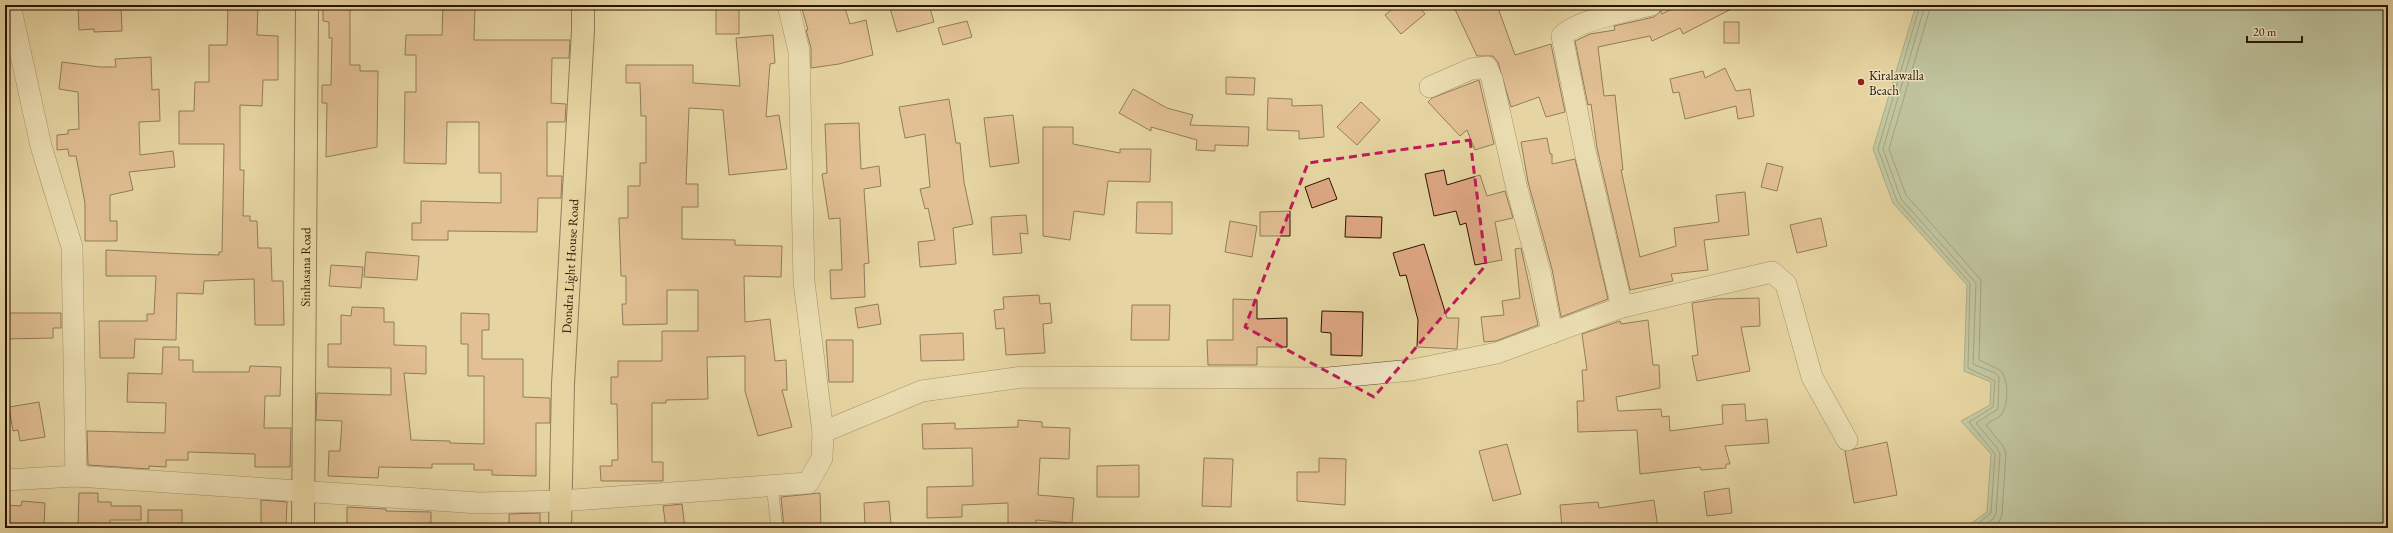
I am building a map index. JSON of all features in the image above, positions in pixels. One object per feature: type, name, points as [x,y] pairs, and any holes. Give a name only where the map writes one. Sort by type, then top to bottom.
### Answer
[{"type":"main road","name":"Sinhasana Road","points":[[302,528],[304,490],[306,5]]},
{"type":"main road","name":"Dondra Light House Road","points":[[560,528],[563,384],[583,30],[583,5]]},
{"type":"street","points":[[10,5],[41,146],[72,247],[76,476]]},
{"type":"street","points":[[5,480],[76,476],[304,490],[479,503],[560,501],[808,483],[822,458],[823,432],[804,282],[799,52],[788,5]]},
{"type":"street","points":[[1622,307],[1585,151],[1562,36],[1567,30],[1580,25],[1651,5]]},
{"type":"street","points":[[1430,87],[1471,69],[1487,67],[1492,79],[1516,185],[1540,272],[1552,333]]},
{"type":"street","points":[[823,432],[922,391],[1022,377],[1328,378],[1427,367],[1497,353],[1622,307],[1772,272],[1786,284],[1812,377],[1847,440]]},
{"type":"lane","points":[[772,486],[777,528]]},
{"type":"highlighted area","points":[[1470,140],[1486,265],[1374,397],[1245,327],[1308,163]]},
{"type":"water","points":[[1916,5],[2388,5],[2388,528],[1965,528],[1987,512],[1991,454],[1961,421],[1990,405],[1991,382],[1964,371],[1967,285],[1893,203],[1873,149]]},
{"type":"building","points":[[78,5],[121,5],[122,31],[94,32],[94,29],[79,30]]},
{"type":"building","points":[[228,5],[258,5],[257,35],[278,36],[278,80],[263,80],[262,106],[240,105],[240,170],[244,170],[243,216],[250,216],[250,221],[257,221],[258,248],[271,248],[272,281],[283,281],[284,325],[255,325],[254,279],[204,281],[203,294],[177,293],[176,340],[135,339],[134,358],[100,358],[99,321],[147,321],[147,314],[154,314],[156,276],[106,276],[106,250],[219,255],[219,252],[222,252],[224,144],[179,144],[179,111],[194,111],[195,82],[209,82],[209,45],[227,45]]},
{"type":"building","points":[[350,5],[350,65],[360,65],[360,71],[378,71],[377,147],[326,157],[327,103],[322,103],[322,85],[331,85],[332,38],[329,38],[329,22],[323,21],[323,6]]},
{"type":"building","points":[[443,5],[475,5],[474,40],[570,40],[569,58],[552,58],[551,103],[566,104],[565,122],[547,122],[547,176],[562,176],[561,198],[538,198],[537,232],[448,231],[448,240],[412,240],[412,223],[421,223],[421,201],[501,203],[501,173],[479,173],[479,122],[447,122],[446,164],[404,163],[405,92],[416,92],[416,55],[405,55],[406,35],[442,35]]},
{"type":"building","points":[[716,5],[739,5],[739,34],[716,34]]},
{"type":"building","points":[[801,5],[844,5],[850,24],[866,20],[873,55],[839,64],[811,68],[811,48]]},
{"type":"building","points":[[889,5],[929,5],[934,22],[897,32]]},
{"type":"building","points":[[1397,5],[1418,5],[1425,14],[1401,34],[1385,15]]},
{"type":"building","points":[[1453,5],[1497,5],[1515,55],[1551,44],[1565,112],[1546,117],[1539,97],[1511,107],[1498,62],[1493,56],[1477,56]]},
{"type":"building","points":[[1679,5],[1739,5],[1683,34],[1680,28],[1652,41],[1650,36],[1598,47],[1604,96],[1615,95],[1623,170],[1621,170],[1640,257],[1676,246],[1674,228],[1719,222],[1716,195],[1745,192],[1749,235],[1704,240],[1708,270],[1671,274],[1673,281],[1630,290],[1597,148],[1591,104],[1588,105],[1575,41],[1590,34],[1615,30],[1614,26],[1654,17],[1661,11],[1662,14]]},
{"type":"building","points":[[967,21],[972,37],[943,45],[938,28]]},
{"type":"building","points":[[1724,22],[1739,22],[1739,43],[1724,43]]},
{"type":"building","points":[[773,35],[775,63],[770,64],[766,117],[779,115],[787,169],[729,175],[723,110],[689,108],[686,184],[698,184],[698,207],[682,207],[682,239],[735,240],[735,245],[782,246],[781,277],[744,276],[745,322],[770,319],[775,361],[786,360],[787,390],[782,390],[792,427],[758,436],[745,391],[745,356],[707,357],[708,399],[666,400],[666,403],[652,403],[652,462],[663,462],[663,481],[601,481],[600,466],[612,466],[612,460],[618,460],[617,404],[611,404],[611,377],[618,377],[618,361],[662,361],[662,331],[698,331],[698,290],[667,290],[667,324],[623,325],[622,304],[626,304],[626,276],[621,276],[619,218],[628,218],[628,186],[640,186],[640,163],[646,163],[646,116],[641,116],[640,83],[626,83],[626,65],[693,65],[693,83],[740,86],[736,38]]},
{"type":"building","points":[[151,57],[152,90],[159,89],[160,121],[139,122],[140,155],[173,151],[175,167],[129,172],[133,190],[110,195],[110,221],[117,221],[117,241],[85,241],[85,203],[76,156],[69,156],[68,149],[57,150],[57,135],[68,134],[68,130],[79,129],[78,92],[59,89],[62,62],[100,67],[116,67],[115,59]]},
{"type":"building","points":[[1725,68],[1736,91],[1750,89],[1754,116],[1738,119],[1736,106],[1685,119],[1679,92],[1673,93],[1670,79],[1703,71],[1705,78]]},
{"type":"building","points":[[1226,77],[1255,78],[1254,95],[1226,94]]},
{"type":"building","points":[[1479,80],[1494,144],[1475,150],[1467,130],[1460,136],[1428,102],[1432,98]]},
{"type":"building","points":[[1133,89],[1167,108],[1193,115],[1190,125],[1249,127],[1248,146],[1215,145],[1215,151],[1196,150],[1197,140],[1151,127],[1151,131],[1119,113]]},
{"type":"building","points":[[1268,98],[1292,99],[1292,106],[1322,105],[1324,137],[1299,139],[1299,131],[1267,130]]},
{"type":"building","points":[[949,99],[956,143],[960,143],[964,182],[973,224],[953,228],[956,264],[920,267],[918,242],[935,240],[928,208],[925,209],[920,189],[930,187],[925,134],[905,138],[899,107]]},
{"type":"building","points":[[1361,102],[1380,120],[1357,145],[1337,127]]},
{"type":"building","points":[[1013,115],[1019,163],[990,167],[984,118]]},
{"type":"building","points":[[859,123],[861,169],[879,166],[881,186],[864,189],[869,263],[864,264],[865,297],[831,299],[830,270],[842,270],[840,218],[829,219],[822,174],[827,173],[825,124]]},
{"type":"building","points":[[1043,127],[1073,127],[1073,144],[1120,153],[1120,149],[1151,149],[1150,182],[1108,181],[1104,215],[1074,211],[1070,240],[1043,236]]},
{"type":"building","points":[[1547,138],[1550,154],[1552,154],[1552,164],[1575,159],[1608,299],[1561,317],[1552,269],[1528,182],[1521,142]]},
{"type":"building","points":[[1767,163],[1783,167],[1777,191],[1761,187]]},
{"type":"building","points":[[1444,170],[1447,185],[1480,175],[1487,196],[1505,191],[1513,218],[1495,222],[1502,260],[1475,265],[1466,223],[1460,225],[1456,211],[1434,216],[1425,174]]},
{"type":"building","points":[[1329,178],[1337,199],[1312,208],[1305,187]]},
{"type":"building","points":[[1137,202],[1172,202],[1172,234],[1136,233]]},
{"type":"building","points":[[1290,211],[1290,236],[1260,236],[1260,212]]},
{"type":"building","points":[[1026,215],[1028,234],[1020,233],[1022,253],[993,255],[991,217]]},
{"type":"building","points":[[1346,216],[1382,217],[1381,238],[1345,237]]},
{"type":"building","points":[[1821,218],[1827,246],[1797,253],[1790,225]]},
{"type":"building","points":[[1230,221],[1257,226],[1252,257],[1225,252]]},
{"type":"building","points":[[1424,244],[1447,318],[1459,318],[1457,349],[1417,347],[1418,320],[1406,275],[1400,276],[1393,253]]},
{"type":"building","points":[[1521,248],[1538,325],[1496,341],[1484,342],[1481,317],[1504,315],[1502,301],[1520,298],[1515,249]]},
{"type":"building","points":[[366,252],[419,256],[417,280],[364,277]]},
{"type":"building","points":[[331,265],[363,267],[361,288],[329,286]]},
{"type":"building","points":[[1039,295],[1040,304],[1050,303],[1052,323],[1043,324],[1045,353],[1006,355],[1004,328],[996,329],[994,310],[1004,309],[1003,297]]},
{"type":"building","points":[[1759,298],[1760,326],[1741,327],[1750,371],[1697,381],[1692,356],[1698,355],[1692,303],[1716,299]]},
{"type":"building","points":[[1233,299],[1257,300],[1257,319],[1287,318],[1287,347],[1257,347],[1257,365],[1208,365],[1207,340],[1233,340]]},
{"type":"building","points":[[878,304],[881,324],[858,328],[855,308]]},
{"type":"building","points":[[1132,305],[1170,305],[1169,340],[1131,340]]},
{"type":"building","points":[[352,307],[384,308],[384,322],[394,322],[394,345],[426,346],[426,374],[404,373],[411,440],[450,441],[450,443],[484,444],[484,376],[468,376],[468,344],[461,344],[461,313],[489,314],[489,330],[482,330],[482,359],[523,359],[523,397],[550,398],[550,423],[536,423],[536,476],[492,475],[492,470],[474,470],[474,464],[432,464],[432,468],[379,467],[378,478],[328,476],[329,451],[340,451],[342,421],[316,420],[317,393],[391,395],[391,368],[328,367],[328,344],[341,344],[341,315],[351,316]]},
{"type":"building","points":[[1322,311],[1363,312],[1362,356],[1331,355],[1331,333],[1321,332]]},
{"type":"building","points":[[5,313],[61,313],[61,328],[53,328],[53,338],[5,339]]},
{"type":"building","points":[[1648,320],[1653,365],[1659,365],[1660,388],[1616,397],[1618,411],[1661,409],[1662,417],[1669,416],[1670,431],[1723,424],[1722,405],[1745,404],[1746,421],[1767,419],[1769,443],[1725,446],[1730,464],[1726,464],[1726,468],[1701,470],[1700,467],[1640,474],[1637,430],[1578,432],[1577,401],[1584,401],[1582,370],[1587,370],[1582,334],[1620,321],[1621,324]]},
{"type":"building","points":[[963,333],[964,360],[921,361],[920,335]]},
{"type":"building","points":[[826,340],[853,340],[853,382],[829,382]]},
{"type":"building","points":[[163,347],[179,347],[179,360],[193,360],[193,372],[249,372],[250,366],[281,367],[280,396],[265,396],[264,428],[291,428],[290,467],[255,467],[255,454],[188,452],[188,460],[166,460],[166,467],[149,466],[149,469],[88,465],[87,431],[165,433],[166,403],[127,402],[128,373],[162,374]]},
{"type":"building","points":[[39,402],[45,437],[20,441],[18,430],[13,431],[9,407]]},
{"type":"building","points":[[1018,420],[1042,422],[1042,427],[1070,428],[1069,459],[1040,458],[1038,495],[1074,498],[1072,523],[1036,520],[1036,527],[1008,527],[1008,503],[962,505],[962,517],[927,518],[927,487],[973,486],[972,448],[923,449],[922,424],[955,423],[955,429],[1018,427]]},
{"type":"building","points":[[1887,442],[1897,495],[1854,503],[1845,451]]},
{"type":"building","points":[[1507,444],[1521,494],[1493,501],[1479,451]]},
{"type":"building","points":[[1204,458],[1233,459],[1231,507],[1202,506]]},
{"type":"building","points":[[1319,458],[1346,459],[1345,505],[1297,501],[1297,472],[1319,472]]},
{"type":"building","points":[[1139,465],[1139,497],[1097,497],[1097,466]]},
{"type":"building","points":[[1729,488],[1732,513],[1707,516],[1704,492]]},
{"type":"building","points":[[79,493],[98,493],[98,502],[111,502],[111,506],[141,506],[141,520],[110,520],[110,528],[78,528]]},
{"type":"building","points":[[820,493],[821,528],[784,528],[781,497]]},
{"type":"building","points":[[261,500],[287,502],[286,527],[261,526]]},
{"type":"building","points":[[1654,500],[1658,528],[1562,528],[1560,505],[1598,502],[1599,508]]},
{"type":"building","points":[[22,501],[45,503],[44,528],[20,528],[20,526],[5,525],[5,505],[21,506]]},
{"type":"building","points":[[889,501],[891,524],[865,526],[864,503]]},
{"type":"building","points":[[682,504],[685,528],[666,528],[663,506]]},
{"type":"building","points":[[347,507],[386,509],[386,511],[431,512],[431,528],[347,528]]},
{"type":"building","points":[[148,510],[182,510],[182,528],[148,528]]},
{"type":"building","points":[[540,513],[540,528],[509,528],[509,514]]},
{"type":"place","name":"Kiralawalla Beach","points":[[1861,82]]}]
